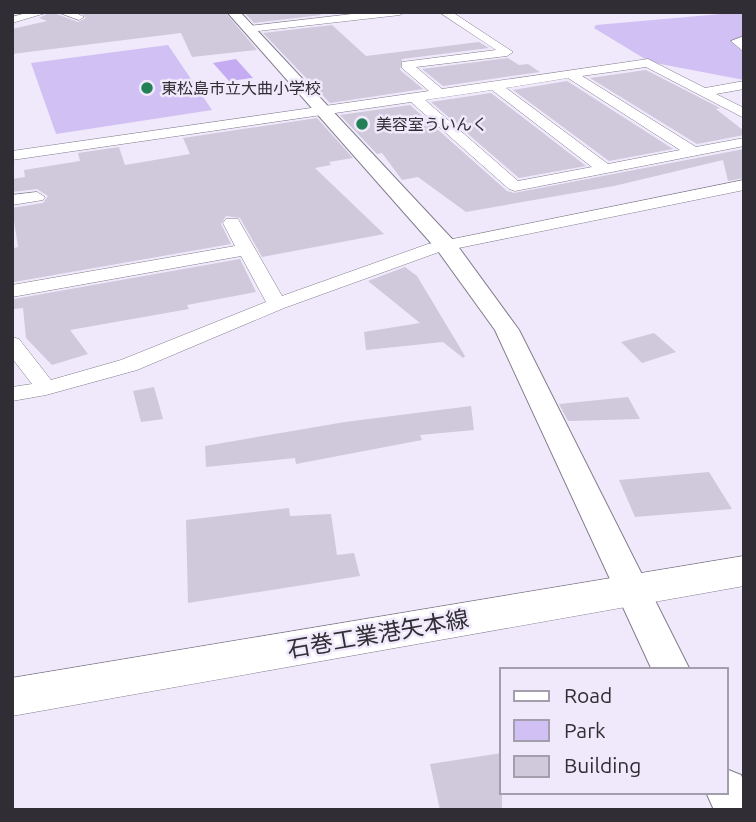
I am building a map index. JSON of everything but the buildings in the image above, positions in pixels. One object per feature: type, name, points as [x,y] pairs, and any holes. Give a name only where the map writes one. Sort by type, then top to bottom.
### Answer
[{"type":"main road","name":"石巻工業港矢本線","points":[[12,697],[744,571]]},
{"type":"street","points":[[12,20],[44,12]]},
{"type":"street","points":[[62,12],[79,17]]},
{"type":"street","points":[[241,21],[399,12]]},
{"type":"street","points":[[439,93],[406,65],[507,52],[443,12]]},
{"type":"street","points":[[241,21],[446,246],[507,330],[670,668]]},
{"type":"street","points":[[744,39],[737,41],[744,49]]},
{"type":"street","points":[[12,156],[648,63],[744,114]]},
{"type":"street","points":[[571,75],[694,152]]},
{"type":"street","points":[[494,85],[605,169]]},
{"type":"street","points":[[705,92],[744,85]]},
{"type":"street","points":[[414,97],[515,186],[744,142]]},
{"type":"street","points":[[12,394],[46,388],[129,365],[277,304],[446,246],[744,185]]},
{"type":"street","points":[[12,200],[37,197]]},
{"type":"street","points":[[232,223],[277,304]]},
{"type":"street","points":[[12,291],[246,250]]},
{"type":"street","points":[[12,343],[46,388]]},
{"type":"street","points":[[728,793],[736,810]]},
{"type":"green space","points":[[744,12],[744,37],[737,39],[744,53],[744,80],[650,62],[594,28],[596,25]]},
{"type":"green space","points":[[168,45],[212,110],[56,134],[31,63]]},
{"type":"shaded area","points":[[236,59],[253,78],[229,81],[213,63]]},
{"type":"place","name":"東松島市立大曲小学校","points":[[147,88]]},
{"type":"place","name":"美容室ういんく","points":[[362,124]]}]
